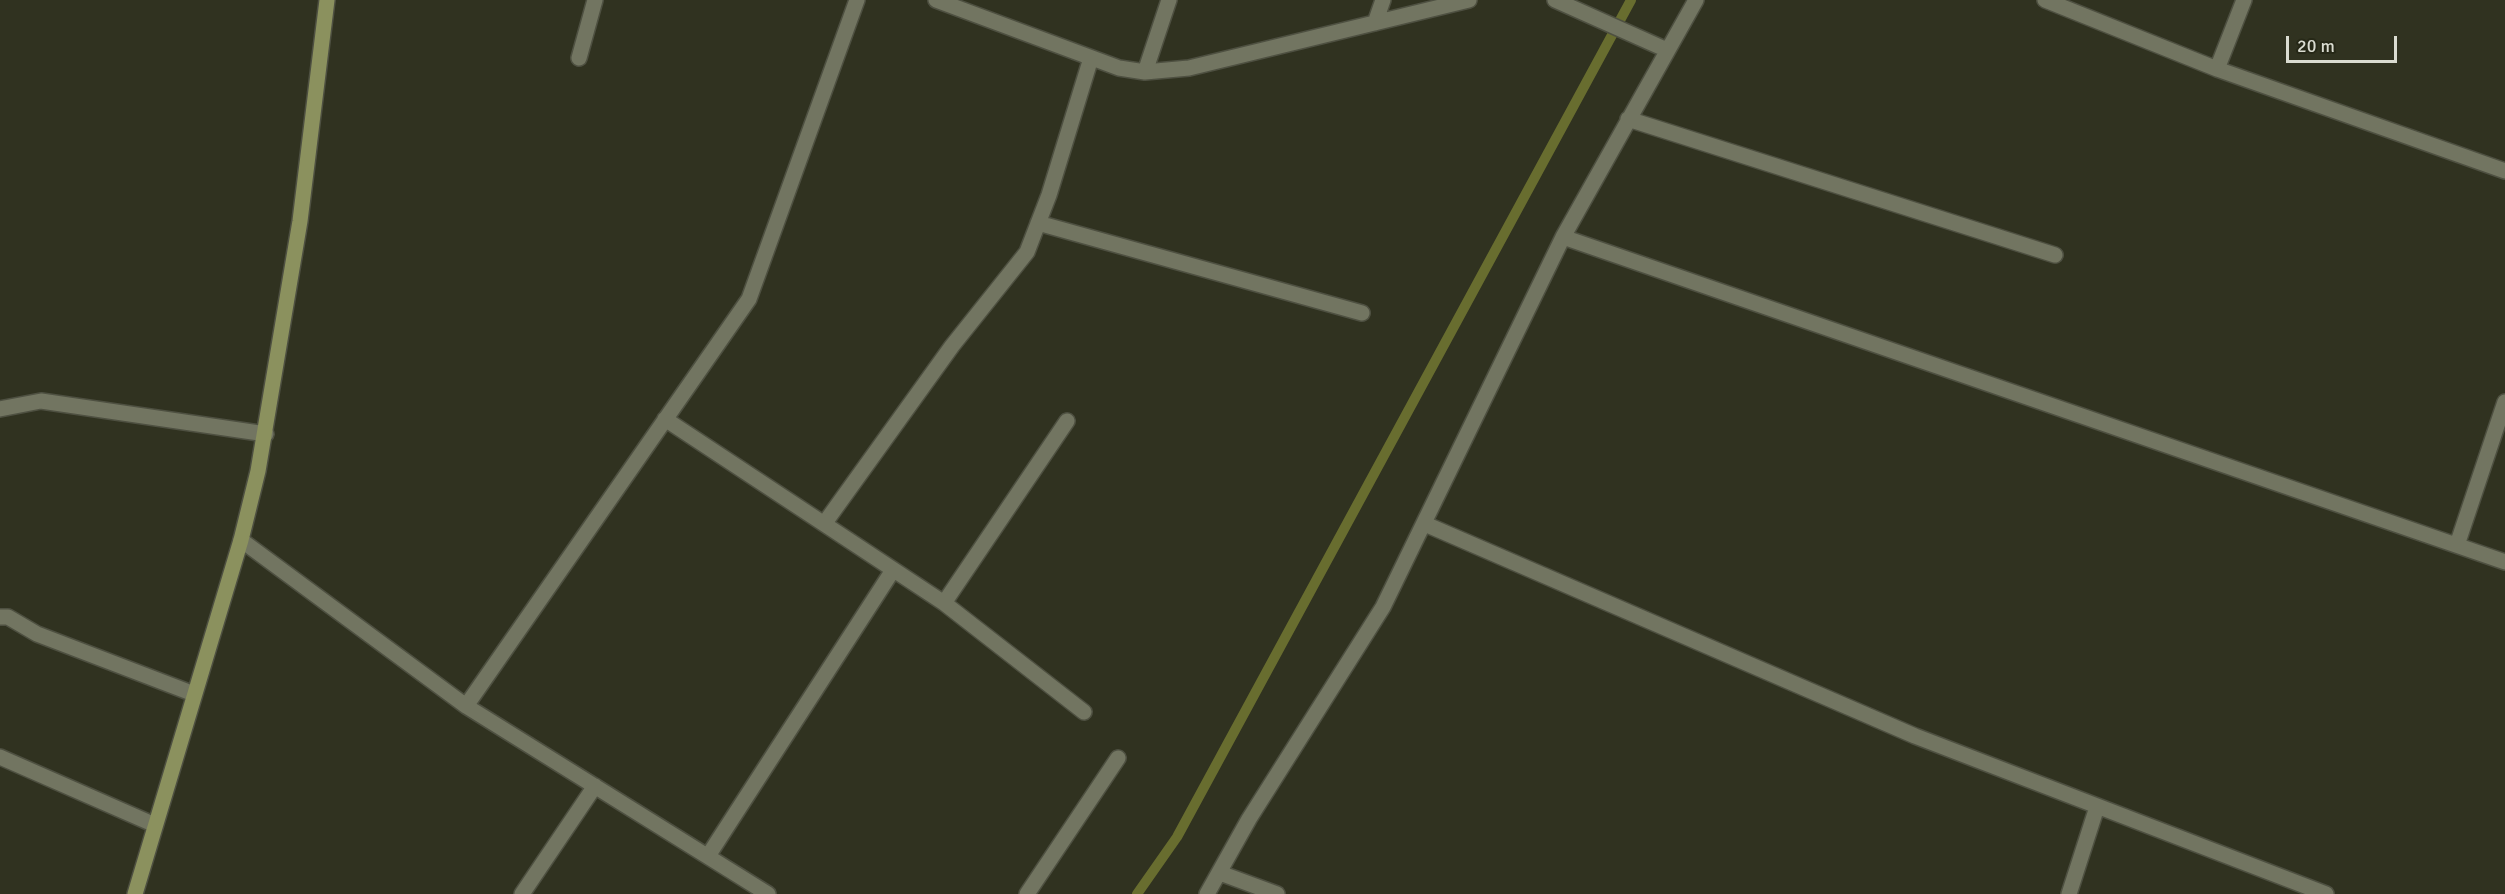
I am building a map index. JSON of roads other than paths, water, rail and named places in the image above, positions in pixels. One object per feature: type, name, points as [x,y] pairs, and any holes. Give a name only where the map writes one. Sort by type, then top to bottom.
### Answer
[{"type":"main road","points":[[135,894],[241,540],[266,434],[300,221],[327,0]]},
{"type":"street","points":[[579,58],[595,0]]},
{"type":"street","points":[[466,706],[749,299],[857,0]]},
{"type":"street","points":[[936,0],[1119,68],[1145,72],[1189,68],[1469,0]]},
{"type":"street","points":[[1145,72],[1169,0]]},
{"type":"street","points":[[1375,23],[1383,0]]},
{"type":"street","points":[[1555,0],[1667,50]]},
{"type":"street","points":[[1207,894],[1249,819],[1383,607],[1563,237],[1696,0]]},
{"type":"street","points":[[2045,0],[2217,69],[2505,171]]},
{"type":"street","points":[[2217,69],[2244,0]]},
{"type":"street","points":[[824,525],[951,346],[1010,276],[1027,252],[1091,58]]},
{"type":"street","points":[[1628,119],[2055,255]]},
{"type":"street","points":[[1038,223],[1362,313]]},
{"type":"street","points":[[1563,237],[2505,562]]},
{"type":"street","points":[[0,409],[42,401],[266,434]]},
{"type":"street","points":[[2457,545],[2505,402]]},
{"type":"street","points":[[665,419],[944,603],[1084,712]]},
{"type":"street","points":[[944,603],[1067,422]]},
{"type":"street","points":[[1425,524],[1915,736],[2326,894]]},
{"type":"street","points":[[241,540],[466,706],[768,894]]},
{"type":"street","points":[[708,856],[893,570]]},
{"type":"street","points":[[0,617],[8,617],[37,634],[194,694]]},
{"type":"street","points":[[0,757],[155,825]]},
{"type":"street","points":[[1027,894],[1118,759]]},
{"type":"street","points":[[522,894],[595,786]]},
{"type":"street","points":[[2069,894],[2097,807]]},
{"type":"street","points":[[1220,873],[1277,894]]},
{"type":"waterway","points":[[1137,894],[1177,837],[1631,0]]}]
